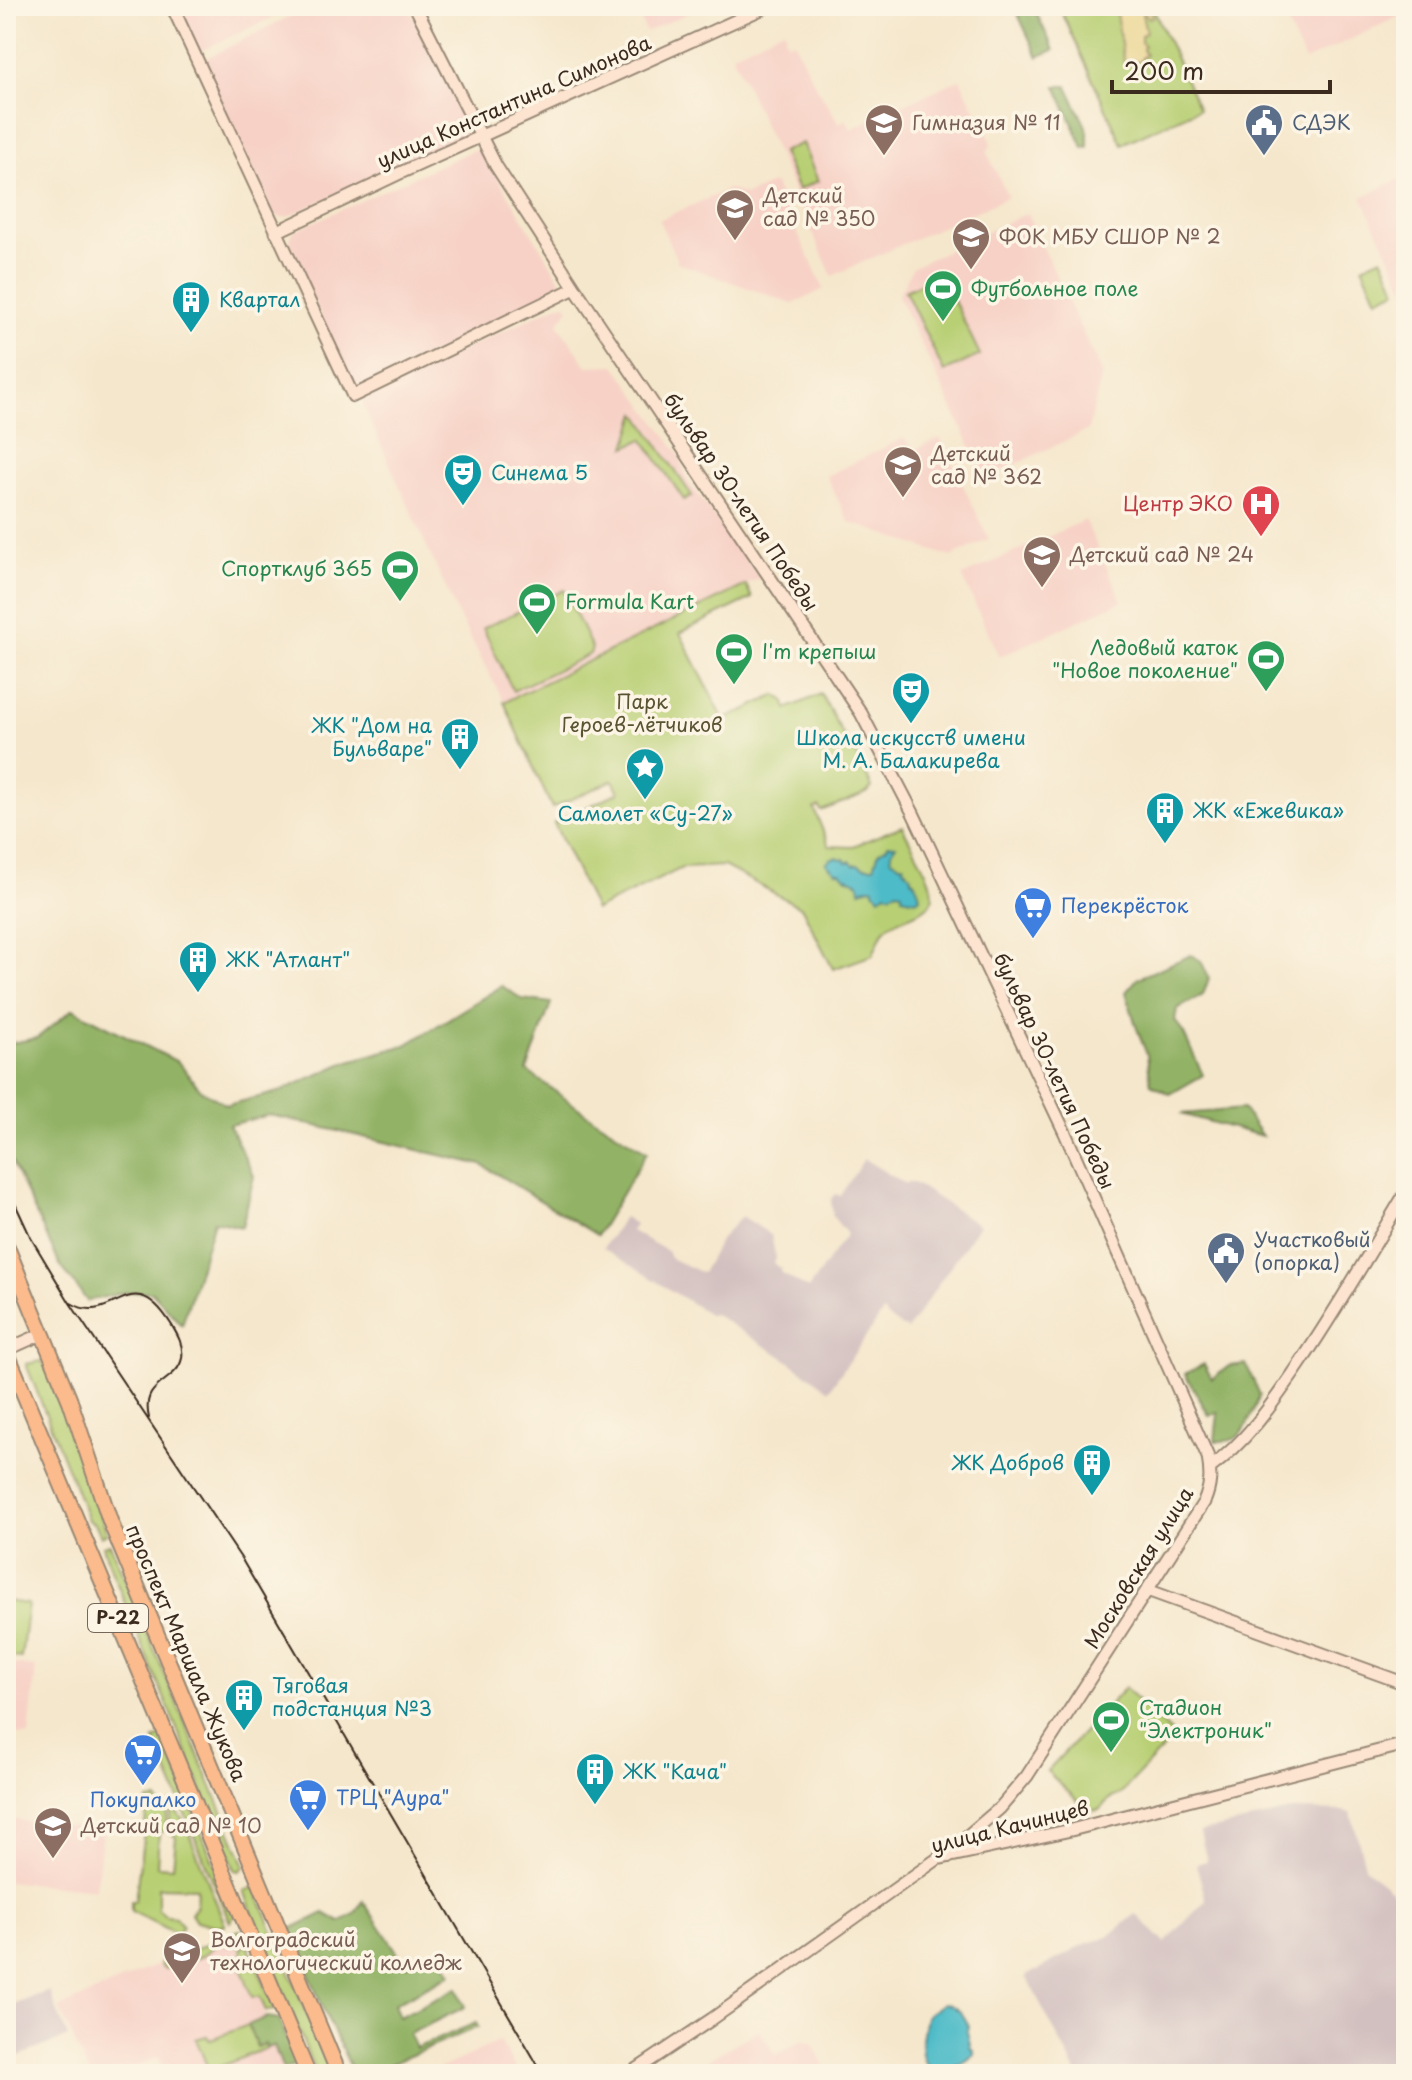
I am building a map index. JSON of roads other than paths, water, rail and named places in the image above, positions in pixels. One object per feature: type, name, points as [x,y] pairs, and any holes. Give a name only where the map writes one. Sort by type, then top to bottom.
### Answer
[{"type":"highway","name":"проспект Маршала Жукова","points":[[6,1245],[70,1401],[110,1521],[339,2074]]},
{"type":"highway","name":"Р-22","points":[[6,1350],[308,2074]]},
{"type":"highway","points":[[230,1886],[257,1875]]},
{"type":"main road","points":[[172,6],[353,396],[575,288]]},
{"type":"main road","name":"бульвар 30-летия Победы","points":[[415,6],[496,166],[861,713],[913,813],[1065,1133],[1174,1375],[1210,1468]]},
{"type":"main road","name":"улица Константина Симонова","points":[[276,232],[768,6]]},
{"type":"main road","name":"Московская улица","points":[[934,1860],[989,1819],[1027,1776],[1204,1502],[1211,1482],[1210,1468],[1246,1437],[1281,1391],[1328,1323],[1404,1195]]},
{"type":"main road","points":[[6,1350],[42,1334]]},
{"type":"main road","points":[[1147,1590],[1406,1684]]},
{"type":"main road","name":"улица Качинцев","points":[[630,2074],[934,1860],[1071,1830],[1406,1744]]},
{"type":"water","points":[[888,844],[896,845],[891,859],[904,864],[904,869],[916,884],[920,897],[916,900],[902,897],[902,892],[897,891],[880,897],[874,888],[860,890],[859,883],[836,872],[826,863],[838,857],[854,865],[874,867],[879,852]]},
{"type":"water","points":[[943,2003],[956,2008],[965,2018],[974,2054],[954,2066],[931,2069],[923,2058],[923,2031],[926,2017]]},
{"type":"tram line","points":[[6,1184],[31,1238],[70,1303],[241,1558],[543,2074]]},
{"type":"tram line","points":[[71,1303],[86,1309],[99,1308],[133,1296],[144,1297],[157,1306],[171,1324],[181,1344],[182,1358],[179,1366],[150,1396],[149,1418]]},
{"type":"place","name":"Гимназия № 11","points":[[884,157]]},
{"type":"place","name":"СДЭК","points":[[1264,157]]},
{"type":"place","name":"Детский сад № 350","points":[[735,242]]},
{"type":"place","name":"ФОК МБУ СШОР № 2","points":[[971,271]]},
{"type":"place","name":"Футбольное поле","points":[[943,323]]},
{"type":"place","name":"Квартал","points":[[191,334]]},
{"type":"place","name":"Детский сад № 362","points":[[903,499]]},
{"type":"place","name":"Синема 5","points":[[463,507]]},
{"type":"place","name":"Центр ЭКО","points":[[1261,538]]},
{"type":"place","name":"Детский сад № 24","points":[[1042,589]]},
{"type":"place","name":"Спортклуб 365","points":[[400,603]]},
{"type":"place","name":"Formula Kart","points":[[537,636]]},
{"type":"place","name":"I'm крепыш","points":[[734,686]]},
{"type":"place","name":"Ледовый каток \"Новое поколение\"","points":[[1266,693]]},
{"type":"place","name":"Школа искусств имени М. А. Балакирева","points":[[911,725]]},
{"type":"place","name":"ЖК \"Дом на Бульваре\"","points":[[460,771]]},
{"type":"place","name":"Самолет «Су-27»","points":[[645,801]]},
{"type":"place","name":"ЖК «Ежевика»","points":[[1165,845]]},
{"type":"place","name":"Перекрёсток","points":[[1033,940]]},
{"type":"place","name":"ЖК \"Атлант\"","points":[[198,994]]},
{"type":"place","name":"Участковый (опорка)","points":[[1226,1285]]},
{"type":"place","name":"ЖК Добров","points":[[1092,1497]]},
{"type":"place","name":"Тяговая подстанция №3","points":[[244,1732]]},
{"type":"place","name":"Стадион \"Электроник\"","points":[[1111,1754]]},
{"type":"place","name":"Покупалко","points":[[143,1787]]},
{"type":"place","name":"ЖК \"Кача\"","points":[[595,1806]]},
{"type":"place","name":"ТРЦ \"Аура\"","points":[[308,1832]]},
{"type":"place","name":"Детский сад № 10","points":[[53,1860]]},
{"type":"place","name":"Волгоградский технологический колледж","points":[[182,1985]]},
{"type":"park label","name":"Парк Героев-лётчиков","points":[[642,714]]}]
